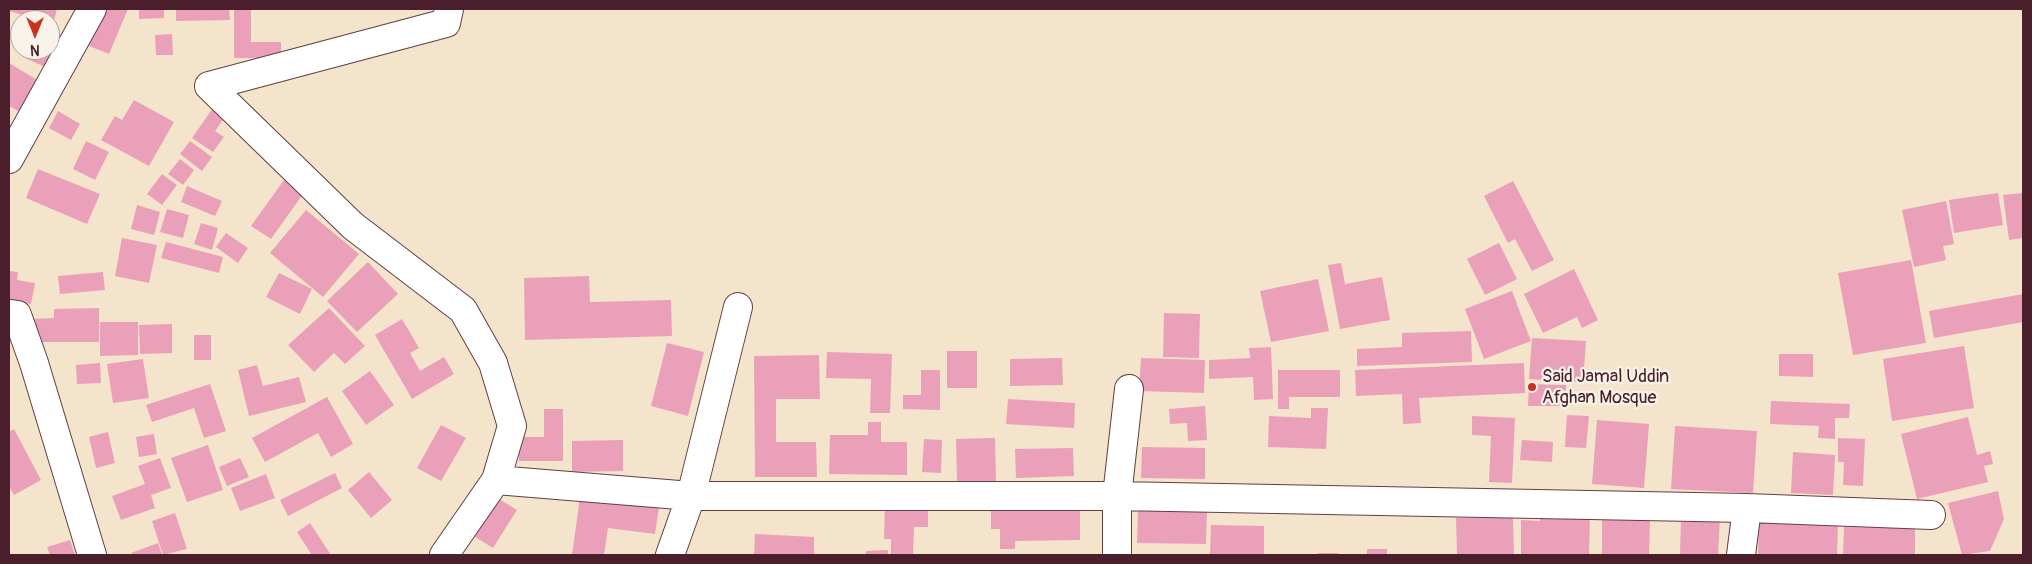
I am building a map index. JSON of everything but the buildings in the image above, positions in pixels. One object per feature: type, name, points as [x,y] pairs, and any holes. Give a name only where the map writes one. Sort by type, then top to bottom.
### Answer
[{"type":"street","points":[[9,159],[92,9]]},
{"type":"street","points":[[444,555],[496,480],[512,426],[493,364],[463,310],[353,226],[209,86],[446,23],[449,9]]},
{"type":"street","points":[[670,555],[691,496],[738,307]]},
{"type":"street","points":[[9,314],[17,315],[34,363],[92,555]]},
{"type":"street","points":[[1117,555],[1117,496],[1129,389]]},
{"type":"street","points":[[496,480],[691,496],[1117,496],[1747,508],[1931,515]]},
{"type":"street","points":[[1741,555],[1747,508]]},
{"type":"place","name":"Said Jamal Uddin Afghan Mosque","points":[[1532,387]]}]
